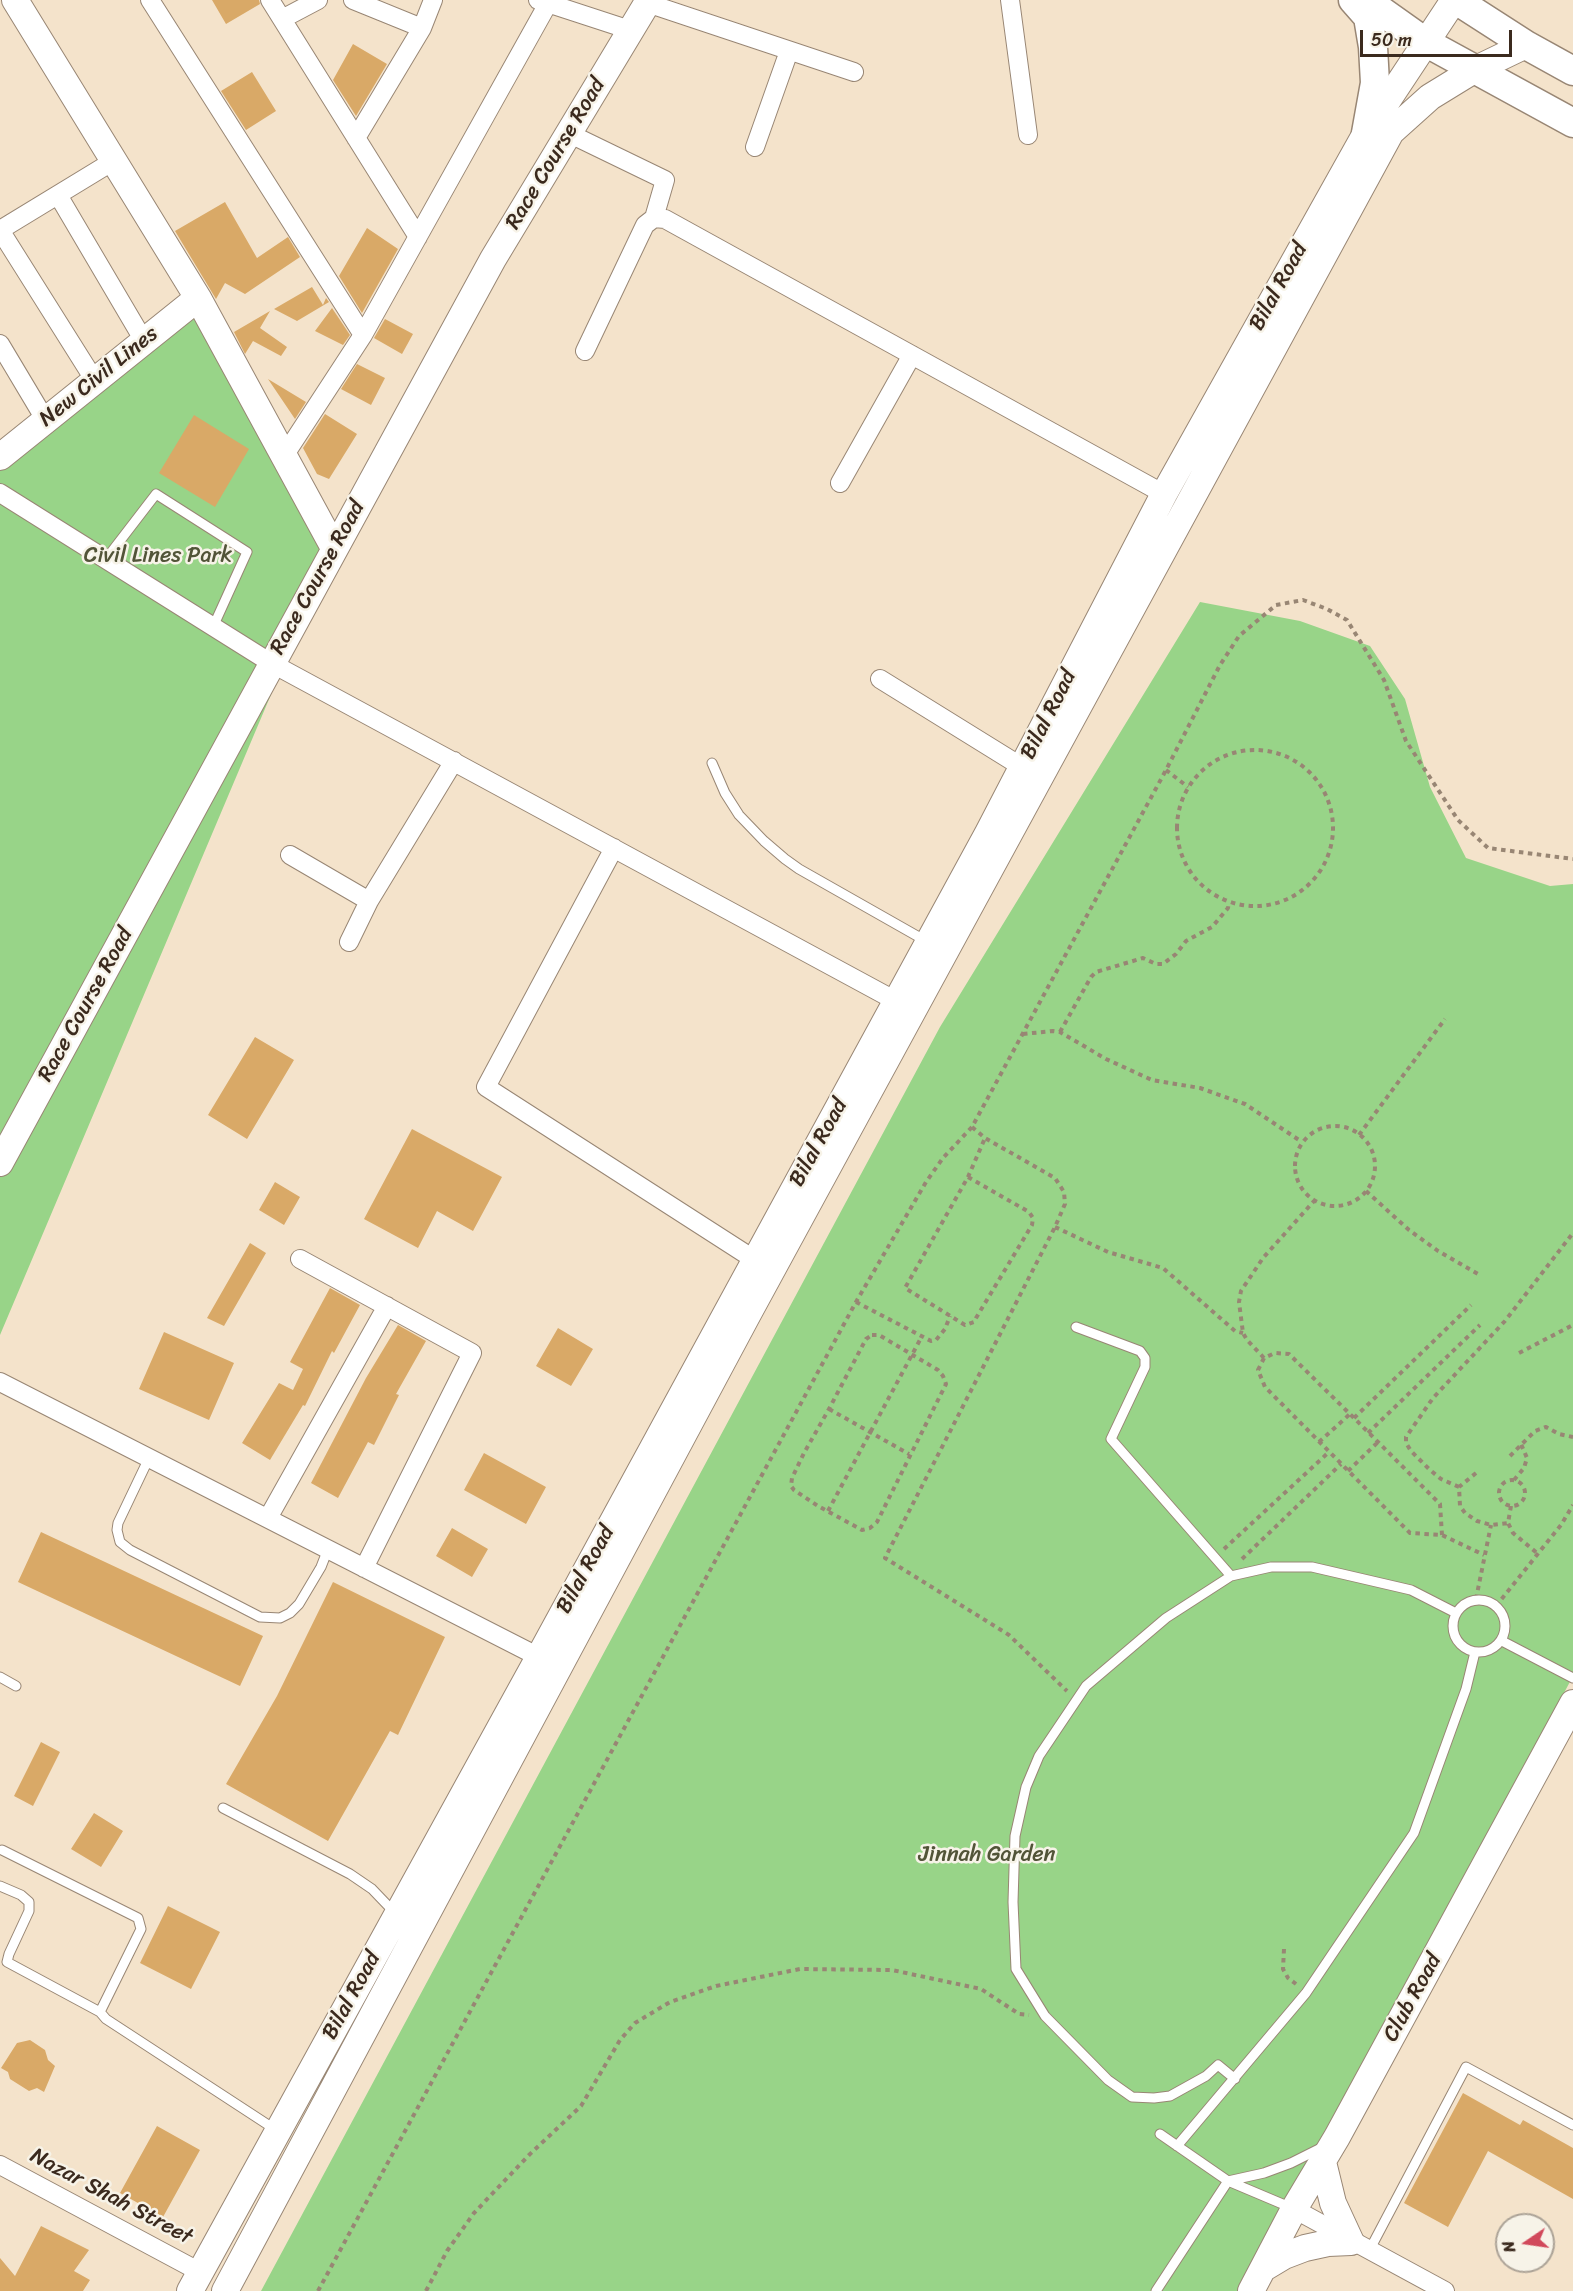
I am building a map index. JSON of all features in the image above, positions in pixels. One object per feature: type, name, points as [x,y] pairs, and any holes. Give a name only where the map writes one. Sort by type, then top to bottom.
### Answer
[{"type":"main road","points":[[15,0],[198,298],[334,548]]},
{"type":"main road","points":[[1353,0],[1368,17],[1373,47],[1375,83],[1366,133]]},
{"type":"main road","points":[[1366,0],[1425,42],[1573,123]]},
{"type":"main road","points":[[1455,0],[1526,45],[1573,71]]},
{"type":"main road","name":"Bilal Road","points":[[195,2281],[929,942],[1164,494],[1366,133],[1455,0]]},
{"type":"main road","name":"Race Course Road","points":[[0,1163],[493,259],[648,1]]},
{"type":"main road","name":"Bilal Road","points":[[225,2291],[637,1519],[1390,132],[1430,97],[1474,70],[1526,45]]},
{"type":"main road","name":"New Civil Lines","points":[[0,457],[198,298]]},
{"type":"main road","name":"Club Road","points":[[1251,2291],[1294,2209],[1323,2162],[1563,1736],[1573,1702]]},
{"type":"main road","points":[[1323,2162],[1332,2203],[1360,2246]]},
{"type":"main road","points":[[1264,2268],[1284,2256],[1305,2248],[1328,2243],[1360,2246]]},
{"type":"street","points":[[150,0],[363,335]]},
{"type":"street","points":[[270,0],[418,237]]},
{"type":"street","points":[[282,19],[318,0]]},
{"type":"street","points":[[353,0],[422,28]]},
{"type":"street","points":[[356,138],[422,28],[433,0]]},
{"type":"street","points":[[1010,0],[1028,135]]},
{"type":"street","points":[[284,456],[363,335],[545,1],[630,30]]},
{"type":"street","points":[[648,1],[854,72]]},
{"type":"street","points":[[755,147],[789,51]]},
{"type":"street","points":[[568,133],[665,180],[654,218],[645,225],[585,351]]},
{"type":"street","points":[[95,381],[0,230],[115,160]]},
{"type":"street","points":[[58,195],[144,341]]},
{"type":"street","points":[[654,218],[665,219],[1164,494]]},
{"type":"street","points":[[0,344],[46,421]]},
{"type":"street","points":[[840,483],[912,355]]},
{"type":"street","points":[[0,493],[271,663],[896,1001]]},
{"type":"street","points":[[880,679],[1022,767]]},
{"type":"street","points":[[349,942],[369,901],[454,761]]},
{"type":"street","points":[[614,848],[486,1087],[755,1260]]},
{"type":"street","points":[[290,855],[369,901]]},
{"type":"street","points":[[300,1259],[471,1353],[364,1568]]},
{"type":"street","points":[[268,1518],[387,1306]]},
{"type":"street","points":[[0,1382],[539,1657]]},
{"type":"street","name":"Nazar Shah Street","points":[[0,2164],[195,2281]]},
{"type":"street","points":[[1294,2209],[1444,2291]]},
{"type":"lane","points":[[106,559],[156,494],[247,552],[213,627]]},
{"type":"lane","points":[[712,763],[725,793],[739,815],[778,853],[799,869],[929,942]]},
{"type":"lane","points":[[1076,1327],[1140,1351],[1145,1358],[1145,1367],[1111,1439],[1230,1574]]},
{"type":"lane","points":[[149,1458],[118,1523],[120,1542],[130,1551],[260,1617],[280,1618],[291,1613],[299,1604],[321,1567],[328,1550]]},
{"type":"lane","points":[[1235,2079],[1218,2065],[1206,2076],[1170,2096],[1132,2097],[1108,2080],[1045,2016],[1016,1970],[1013,1902],[1015,1836],[1026,1787],[1039,1756],[1086,1686],[1166,1618],[1230,1574],[1271,1567],[1312,1567],[1411,1590],[1456,1613]]},
{"type":"lane","points":[[1476,1599],[1491,1602],[1496,1606],[1502,1612],[1506,1626],[1502,1641],[1495,1648],[1485,1652],[1474,1652],[1463,1647],[1455,1637],[1453,1625],[1456,1613],[1465,1604],[1476,1599]]},
{"type":"lane","points":[[1502,1641],[1573,1678]]},
{"type":"lane","points":[[1177,2146],[1306,1993],[1414,1833],[1466,1689],[1474,1652]]},
{"type":"lane","points":[[0,1677],[16,1686]]},
{"type":"lane","points":[[223,1808],[350,1874],[372,1890],[397,1915]]},
{"type":"lane","points":[[2,1850],[138,1918],[141,1929],[100,2012]]},
{"type":"lane","points":[[0,1886],[21,1895],[28,1902],[29,1911],[7,1962],[100,2012],[106,2019],[278,2131]]},
{"type":"lane","points":[[1360,2246],[1466,2067],[1573,2125]]},
{"type":"lane","points":[[1160,2134],[1228,2181],[1294,2209]]},
{"type":"lane","points":[[1156,2291],[1228,2181],[1264,2173],[1292,2163],[1337,2137]]},
{"type":"path","points":[[318,2291],[856,1302],[926,1182],[943,1158],[972,1126],[1166,770],[1220,665],[1239,636],[1276,605],[1303,600],[1347,620],[1384,681],[1406,741],[1458,820],[1488,848],[1573,859]]},
{"type":"path","points":[[1267,750],[1296,760],[1313,775],[1326,794],[1334,824],[1329,854],[1314,881],[1302,891],[1275,904],[1260,907],[1229,902],[1215,896],[1203,886],[1185,862],[1177,832],[1181,801],[1188,787],[1208,765],[1236,751],[1267,750]]},
{"type":"path","points":[[1166,770],[1188,787]]},
{"type":"path","points":[[1060,1032],[1090,977],[1096,972],[1143,958],[1156,964],[1162,964],[1176,954],[1186,941],[1212,927],[1225,913],[1229,902]]},
{"type":"path","points":[[1359,1134],[1444,1019]]},
{"type":"path","points":[[1023,1034],[1060,1032],[1106,1059],[1152,1080],[1200,1088],[1245,1104],[1302,1142]]},
{"type":"path","points":[[972,1126],[985,1138],[1048,1173],[1060,1184],[1064,1192],[1065,1204],[885,1558],[1009,1635],[1077,1700]]},
{"type":"path","points":[[1332,1126],[1342,1126],[1359,1134],[1371,1149],[1375,1166],[1371,1184],[1359,1198],[1342,1206],[1323,1205],[1314,1201],[1306,1194],[1296,1176],[1296,1155],[1302,1142],[1314,1132],[1332,1126]]},
{"type":"path","points":[[968,1177],[1029,1212],[1032,1225],[974,1322],[965,1325],[905,1288],[968,1177],[985,1138]]},
{"type":"path","points":[[1366,1191],[1409,1230],[1438,1251],[1478,1274]]},
{"type":"path","points":[[1264,1358],[1246,1340],[1243,1333],[1239,1302],[1244,1283],[1314,1201]]},
{"type":"path","points":[[1055,1227],[1108,1252],[1163,1268],[1235,1331],[1243,1333]]},
{"type":"path","points":[[1459,1487],[1441,1479],[1430,1470],[1411,1451],[1406,1443],[1406,1437],[1433,1398],[1505,1321],[1573,1233]]},
{"type":"path","points":[[856,1302],[921,1338],[931,1341],[936,1340],[945,1329],[950,1316]]},
{"type":"path","points":[[1354,1418],[1471,1305]]},
{"type":"path","points":[[1368,1433],[1480,1324]]},
{"type":"path","points":[[1519,1353],[1573,1325]]},
{"type":"path","points":[[879,1335],[913,1353],[938,1370],[946,1384],[874,1526],[862,1530],[794,1490],[791,1486],[792,1478],[868,1336],[879,1335]]},
{"type":"path","points":[[828,1511],[921,1338]]},
{"type":"path","points":[[1442,1535],[1440,1504],[1350,1414],[1289,1354],[1275,1353],[1264,1358],[1258,1370],[1265,1387],[1410,1533],[1442,1535],[1484,1555]]},
{"type":"path","points":[[830,1409],[909,1454]]},
{"type":"path","points":[[1319,1442],[1350,1414]]},
{"type":"path","points":[[1510,1456],[1536,1431],[1546,1427],[1559,1434],[1573,1437]]},
{"type":"path","points":[[1348,1471],[1378,1442]]},
{"type":"path","points":[[1514,1480],[1523,1486],[1524,1497],[1521,1502],[1511,1506],[1505,1504],[1499,1494],[1503,1483],[1514,1480],[1524,1468],[1527,1458],[1526,1451],[1521,1444]]},
{"type":"path","points":[[1215,1558],[1329,1452]]},
{"type":"path","points":[[1230,1574],[1341,1464]]},
{"type":"path","points":[[1476,1473],[1459,1487],[1458,1500],[1465,1513],[1477,1521],[1491,1525],[1508,1523]]},
{"type":"path","points":[[1496,1606],[1561,1525],[1573,1505]]},
{"type":"path","points":[[1511,1506],[1508,1523],[1513,1533],[1537,1553]]},
{"type":"path","points":[[1476,1599],[1491,1525]]},
{"type":"path","points":[[1284,1949],[1283,1970],[1288,1978],[1306,1993]]},
{"type":"path","points":[[426,2291],[447,2252],[474,2212],[581,2106],[620,2040],[635,2023],[670,2002],[716,1986],[800,1969],[892,1970],[981,1989],[1019,2014],[1045,2016]]},
{"type":"green space","name":"Civil Lines Park","points":[[198,298],[333,548],[0,1335],[0,447]]},
{"type":"green space","name":"Jinnah Garden","points":[[1200,602],[1300,621],[1370,646],[1405,699],[1430,787],[1466,858],[1550,886],[1573,884],[1573,1676],[1246,2291],[261,2291],[940,1027]]},
{"type":"building","points":[[212,0],[259,0],[260,4],[226,24]]},
{"type":"building","points":[[353,44],[387,64],[356,116],[333,80]]},
{"type":"building","points":[[252,72],[276,111],[246,130],[221,91]]},
{"type":"building","points":[[225,202],[257,258],[288,237],[300,257],[245,294],[225,283],[216,299],[175,231]]},
{"type":"building","points":[[367,228],[398,249],[362,313],[339,276]]},
{"type":"building","points":[[312,287],[323,305],[326,298],[329,302],[297,321],[274,309]]},
{"type":"building","points":[[332,308],[350,335],[343,345],[315,331]]},
{"type":"building","points":[[270,311],[260,328],[287,347],[281,356],[253,341],[245,354],[234,332]]},
{"type":"building","points":[[385,319],[413,334],[402,354],[374,338]]},
{"type":"building","points":[[357,364],[385,378],[371,405],[341,389]]},
{"type":"building","points":[[268,379],[306,402],[295,419]]},
{"type":"building","points":[[325,414],[357,434],[329,479],[317,474],[303,448]]},
{"type":"building","points":[[194,415],[249,449],[215,507],[159,473]]},
{"type":"building","points":[[255,1037],[294,1060],[247,1139],[208,1115]]},
{"type":"building","points":[[412,1129],[502,1177],[473,1231],[437,1211],[418,1248],[364,1219]]},
{"type":"building","points":[[275,1182],[300,1197],[284,1225],[259,1210]]},
{"type":"building","points":[[250,1243],[266,1253],[224,1326],[207,1318]]},
{"type":"building","points":[[330,1288],[360,1305],[334,1353],[332,1351],[305,1406],[303,1405],[270,1460],[242,1443],[279,1383],[293,1390],[303,1369],[290,1362]]},
{"type":"building","points":[[398,1325],[426,1341],[396,1394],[399,1395],[374,1445],[368,1442],[338,1498],[311,1483],[366,1378]]},
{"type":"building","points":[[558,1328],[593,1349],[571,1386],[536,1366]]},
{"type":"building","points":[[164,1332],[234,1363],[209,1420],[139,1389]]},
{"type":"building","points":[[484,1453],[546,1487],[526,1524],[464,1490]]},
{"type":"building","points":[[452,1528],[488,1549],[472,1577],[436,1556]]},
{"type":"building","points":[[41,1532],[263,1636],[240,1686],[18,1582]]},
{"type":"building","points":[[333,1582],[445,1637],[398,1735],[390,1731],[328,1841],[226,1784],[277,1696]]},
{"type":"building","points":[[41,1742],[60,1752],[33,1806],[14,1796]]},
{"type":"building","points":[[94,1813],[123,1831],[101,1867],[71,1849]]},
{"type":"building","points":[[168,1906],[220,1932],[191,1989],[140,1963]]},
{"type":"building","points":[[30,2040],[45,2050],[48,2060],[55,2066],[44,2092],[37,2088],[29,2091],[10,2079],[8,2072],[1,2068],[17,2043]]},
{"type":"building","points":[[1463,2093],[1520,2125],[1523,2120],[1573,2148],[1573,2199],[1488,2151],[1448,2227],[1404,2203]]},
{"type":"building","points":[[157,2126],[200,2150],[163,2217],[120,2193]]},
{"type":"building","points":[[41,2226],[89,2250],[74,2271],[90,2280],[83,2291],[0,2291],[0,2258],[15,2276]]}]
